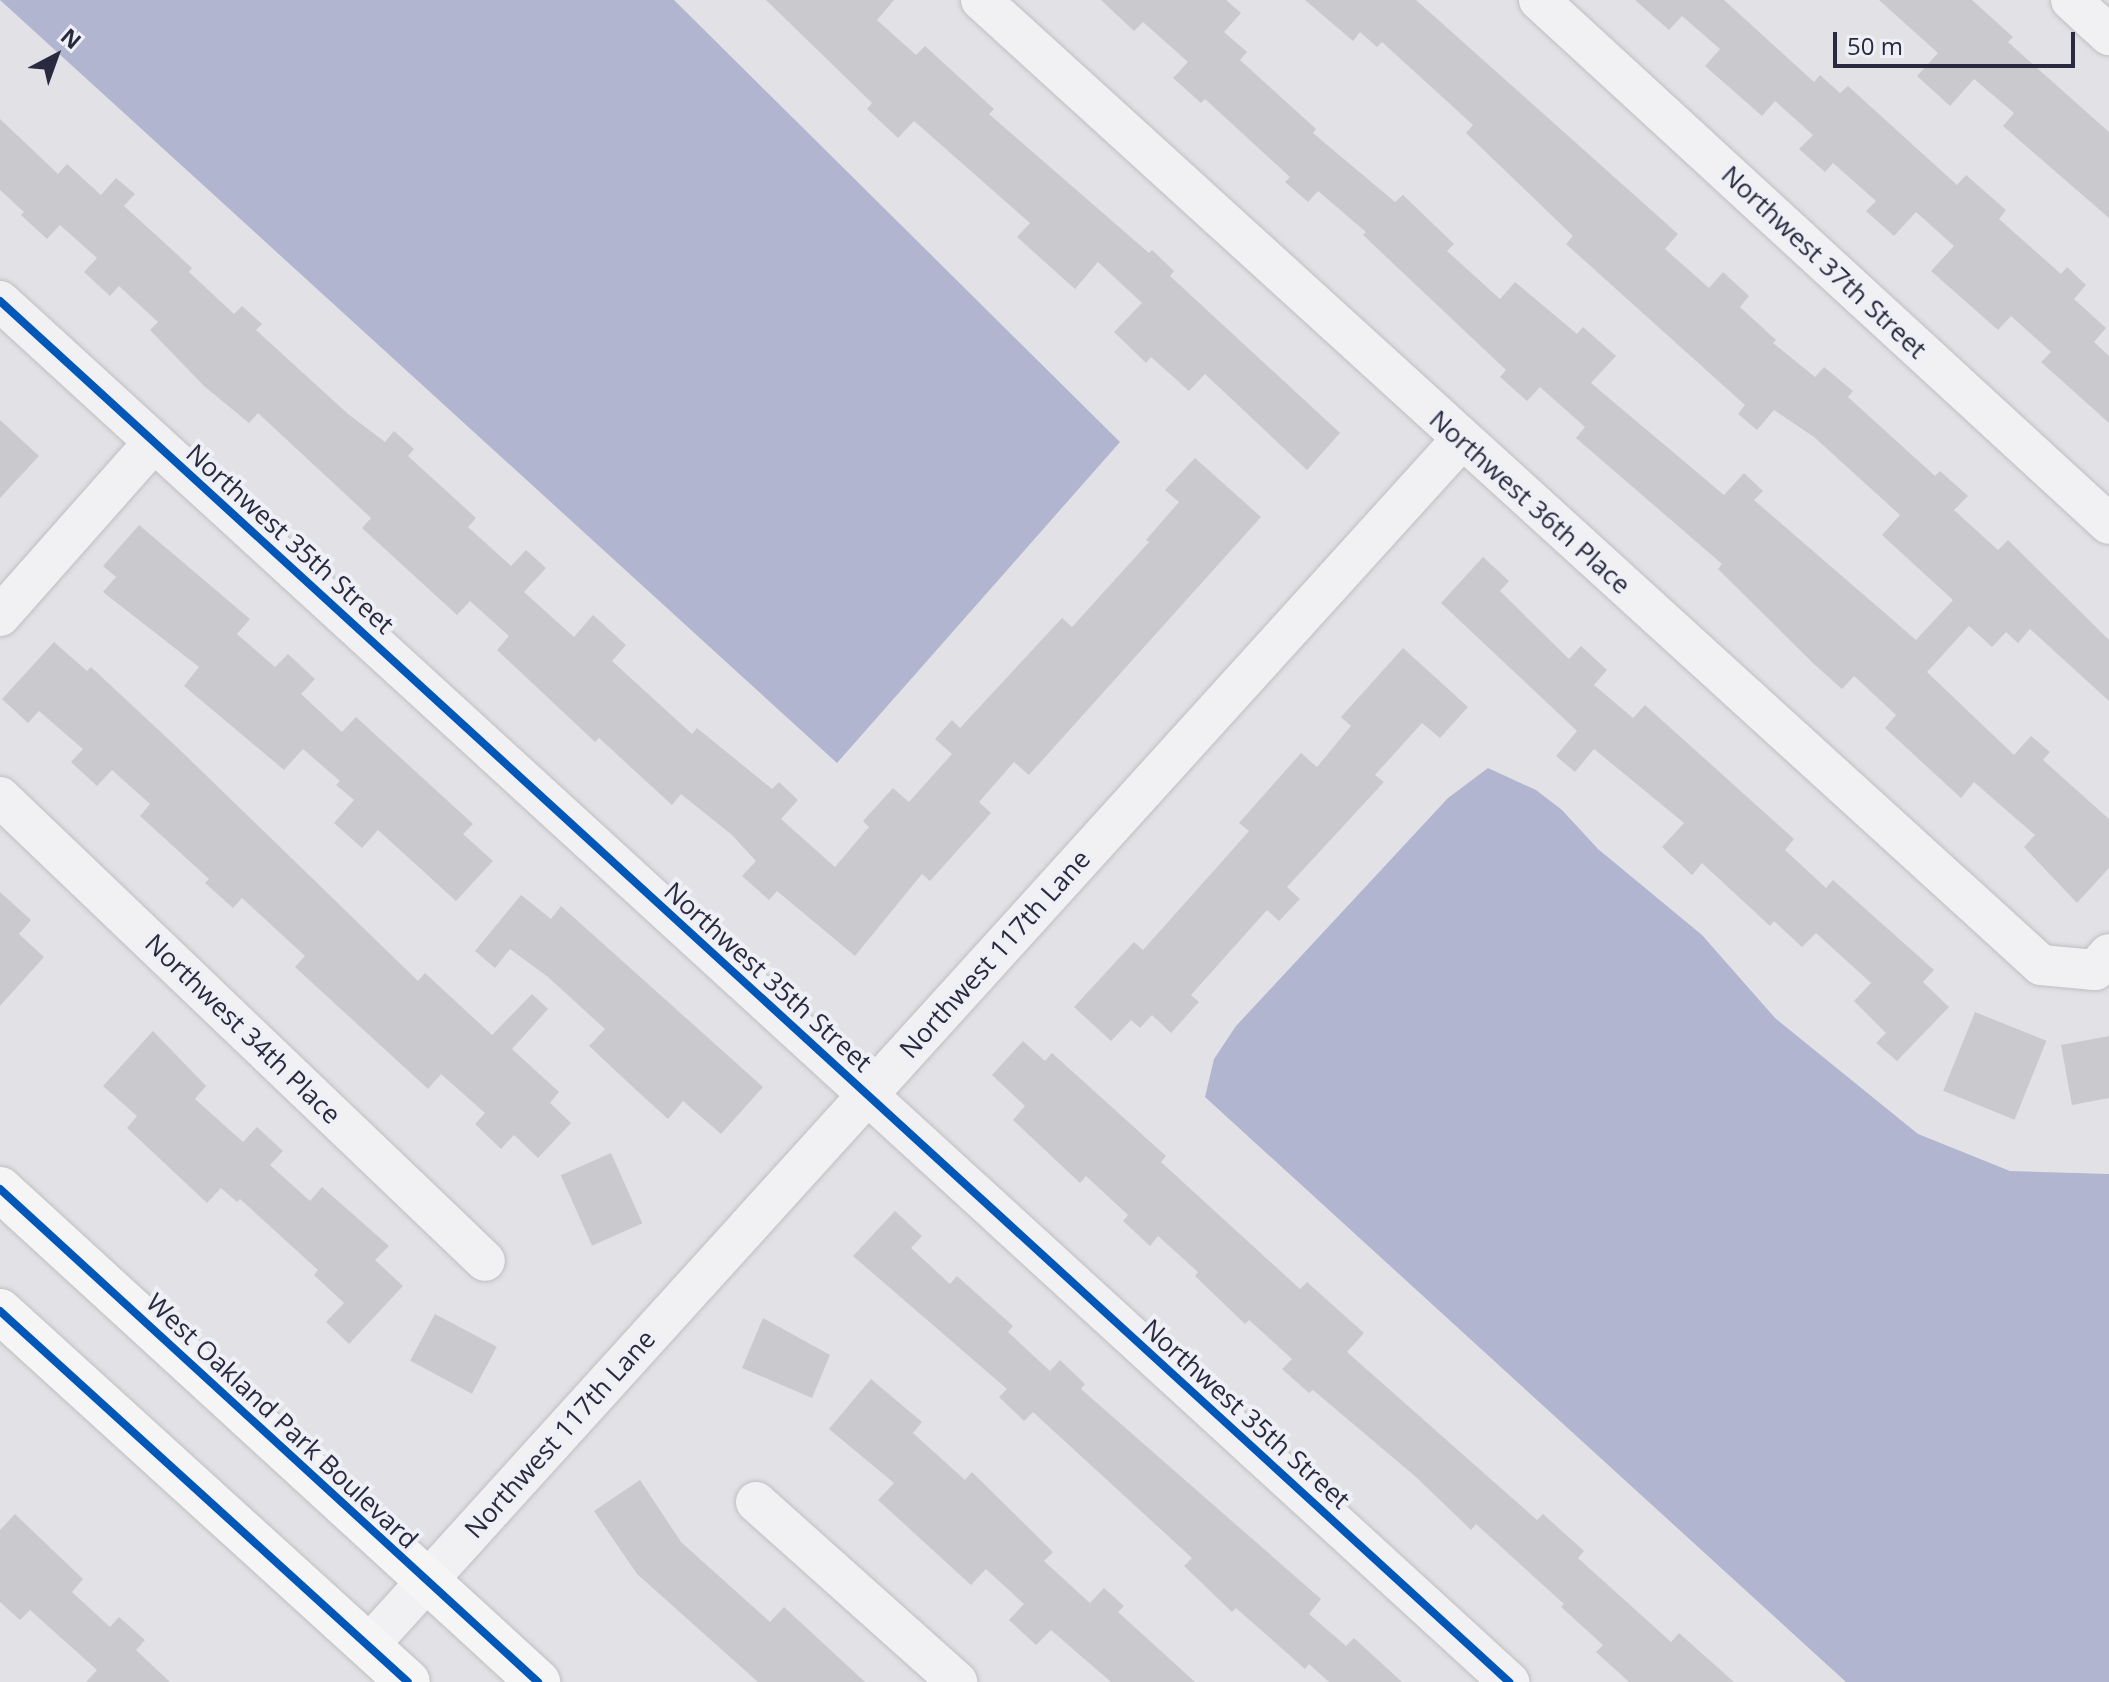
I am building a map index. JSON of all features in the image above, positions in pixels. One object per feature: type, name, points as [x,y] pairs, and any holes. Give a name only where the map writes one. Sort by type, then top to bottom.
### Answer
[{"type":"main road","name":"West Oakland Park Boulevard","points":[[0,1189],[538,1682]]},
{"type":"main road","points":[[0,1311],[408,1682]]},
{"type":"street","name":"Northwest 36th Place","points":[[981,0],[2041,965],[2102,962]]},
{"type":"street","name":"Northwest 37th Street","points":[[1539,0],[2109,524]]},
{"type":"street","points":[[2071,0],[2109,35]]},
{"type":"street","name":"Northwest 35th Street","points":[[0,301],[1509,1682]]},
{"type":"street","name":"Northwest 117th Lane","points":[[368,1646],[1461,440]]},
{"type":"street","points":[[0,616],[154,442]]},
{"type":"street","name":"Northwest 34th Place","points":[[0,797],[485,1261]]},
{"type":"street","points":[[756,1502],[957,1682]]},
{"type":"water","points":[[0,0],[674,0],[1120,442],[837,763]]},
{"type":"water","points":[[1488,768],[1536,790],[1562,810],[1598,849],[1702,935],[1775,1018],[1918,1134],[2010,1171],[2109,1174],[2109,1682],[1846,1682],[1205,1097],[1214,1059],[1236,1026],[1448,798]]},
{"type":"building","points":[[766,0],[894,0],[877,20],[916,55],[925,46],[994,109],[989,114],[1149,253],[1152,250],[1174,271],[1170,276],[1340,433],[1307,470],[1205,374],[1189,391],[1151,357],[1146,363],[1114,332],[1142,303],[1098,262],[1075,289],[1017,237],[1030,223],[914,121],[898,138],[867,109],[872,103]]},
{"type":"building","points":[[1101,0],[1226,0],[1241,13],[1224,32],[1247,52],[1240,60],[1316,129],[1313,133],[1395,202],[1403,195],[1454,244],[1447,251],[1500,299],[1515,282],[1577,334],[1583,327],[1616,356],[1591,383],[1724,495],[1744,473],[1763,491],[1754,500],[1916,640],[1953,600],[1882,535],[1900,515],[1814,437],[1774,410],[1757,430],[1738,414],[1745,405],[1566,244],[1573,236],[1466,133],[1473,125],[1382,42],[1377,47],[1360,32],[1353,41],[1305,0],[1416,0],[1678,234],[1665,249],[1709,288],[1723,272],[1749,296],[1740,307],[1776,340],[1773,343],[1815,377],[1824,367],[1853,391],[1848,397],[1935,476],[1940,471],[1968,496],[1954,510],[1998,550],[2008,540],[2109,640],[2109,701],[2030,629],[2018,643],[2006,632],[1992,647],[1969,626],[1927,672],[2014,755],[2031,736],[2050,752],[2043,760],[2109,819],[2109,868],[2077,903],[2024,847],[2035,835],[1974,782],[1961,798],[1885,728],[1896,715],[1854,676],[1842,689],[1815,665],[1718,569],[1722,564],[1576,438],[1585,427],[1540,387],[1527,401],[1500,377],[1506,370],[1363,235],[1366,232],[1318,191],[1308,202],[1285,182],[1290,177],[1205,99],[1201,103],[1173,78],[1188,62],[1143,22],[1134,31]]},
{"type":"building","points":[[1635,0],[1724,0],[1814,82],[1820,75],[1840,93],[1848,86],[1957,185],[1966,175],[2006,210],[1999,219],[2061,274],[2067,267],[2086,285],[2074,299],[2106,328],[2094,342],[2109,356],[2109,423],[2041,362],[2051,352],[2011,316],[1998,330],[1931,271],[1954,246],[1916,212],[1894,236],[1866,211],[1876,201],[1833,163],[1825,172],[1799,149],[1813,135],[1775,101],[1762,116],[1705,66],[1720,49],[1682,16],[1669,30]]},
{"type":"building","points":[[1879,0],[1972,0],[2013,37],[2008,42],[2109,132],[2109,218],[2003,126],[2014,113],[1974,79],[1950,106],[1917,76],[1938,53]]},
{"type":"building","points":[[0,119],[58,174],[67,164],[101,195],[116,178],[135,194],[124,206],[192,268],[189,272],[234,314],[242,306],[262,324],[256,330],[348,414],[385,442],[394,431],[414,449],[408,456],[476,518],[468,527],[511,566],[526,550],[546,568],[524,592],[574,637],[593,615],[626,645],[612,661],[692,734],[697,728],[772,789],[779,782],[798,800],[781,819],[835,867],[869,827],[863,821],[893,788],[909,802],[952,754],[935,739],[952,720],[960,728],[1062,618],[1072,627],[1149,542],[1146,540],[1179,502],[1165,490],[1195,458],[1261,517],[1029,775],[1014,762],[979,802],[991,813],[930,881],[922,874],[855,956],[777,891],[769,900],[742,876],[756,861],[732,835],[681,794],[672,805],[599,738],[595,742],[497,650],[509,636],[470,601],[457,615],[362,528],[371,518],[258,413],[249,423],[204,386],[150,330],[158,322],[119,286],[110,296],[84,272],[97,258],[60,225],[47,239],[21,215],[24,212],[0,190]]},
{"type":"building","points":[[0,420],[39,456],[0,498]]},
{"type":"building","points":[[139,525],[250,619],[237,634],[275,667],[288,654],[315,679],[301,694],[342,732],[356,717],[473,824],[463,834],[493,861],[456,901],[378,830],[362,848],[334,823],[354,800],[336,785],[340,781],[303,749],[284,770],[184,686],[199,667],[103,592],[116,577],[103,566]]},
{"type":"building","points":[[1483,557],[1509,581],[1500,591],[1569,659],[1581,646],[1607,670],[1594,685],[1633,718],[1645,705],[1794,839],[1785,850],[1826,888],[1833,880],[1934,970],[1923,982],[1949,1007],[1897,1061],[1876,1043],[1886,1033],[1854,1001],[1871,983],[1816,933],[1802,947],[1774,921],[1770,926],[1702,863],[1692,875],[1662,847],[1684,823],[1594,749],[1575,772],[1556,756],[1577,731],[1441,603]]},
{"type":"building","points":[[54,642],[87,671],[91,667],[418,981],[425,973],[492,1035],[532,994],[548,1009],[512,1049],[559,1092],[550,1103],[571,1123],[538,1158],[514,1135],[501,1149],[475,1124],[485,1113],[441,1074],[428,1089],[295,967],[305,956],[242,898],[233,908],[205,883],[209,879],[140,816],[150,804],[112,770],[97,786],[71,762],[83,749],[39,711],[28,723],[2,699]]},
{"type":"building","points":[[1403,648],[1468,707],[1440,738],[1422,723],[1375,775],[1384,782],[1287,887],[1300,899],[1279,921],[1267,910],[1191,995],[1199,1002],[1171,1033],[1152,1015],[1140,1028],[1131,1020],[1111,1041],[1074,1007],[1134,942],[1143,950],[1249,831],[1239,823],[1301,753],[1317,767],[1351,726],[1341,717]]},
{"type":"building","points":[[0,892],[31,920],[19,934],[44,957],[0,1006]]},
{"type":"building","points":[[521,895],[551,919],[561,906],[763,1087],[721,1134],[683,1101],[668,1119],[589,1046],[605,1029],[548,977],[510,949],[495,968],[475,951]]},
{"type":"building","points":[[1975,1012],[2046,1041],[2015,1120],[1943,1091]]},
{"type":"building","points":[[153,1031],[206,1086],[195,1099],[243,1142],[257,1127],[283,1151],[270,1165],[310,1201],[322,1187],[389,1246],[375,1260],[403,1286],[349,1344],[326,1322],[344,1303],[314,1275],[318,1270],[240,1199],[237,1202],[221,1188],[207,1203],[127,1128],[137,1116],[103,1086]]},
{"type":"building","points":[[2109,1036],[2109,1098],[2072,1105],[2061,1045]]},
{"type":"building","points":[[1023,1041],[1045,1061],[1052,1053],[1166,1156],[1161,1162],[1300,1289],[1307,1282],[1364,1333],[1347,1352],[1537,1520],[1543,1514],[1584,1551],[1578,1558],[1671,1642],[1679,1633],[1734,1682],[1629,1682],[1596,1652],[1603,1645],[1561,1607],[1564,1604],[1476,1524],[1471,1530],[1416,1477],[1313,1390],[1309,1393],[1282,1369],[1292,1359],[1249,1320],[1245,1324],[1195,1276],[1198,1272],[1158,1236],[1150,1246],[1123,1221],[1128,1215],[1086,1176],[1080,1183],[1013,1120],[1025,1106],[992,1075]]},
{"type":"building","points":[[611,1153],[642,1223],[592,1246],[561,1175]]},
{"type":"building","points":[[895,1211],[922,1236],[911,1248],[950,1284],[957,1276],[1013,1326],[1008,1332],[1050,1371],[1060,1360],[1085,1384],[1081,1389],[1321,1599],[1309,1614],[1346,1646],[1354,1638],[1402,1682],[1329,1682],[1309,1664],[1305,1669],[1236,1608],[1232,1612],[1184,1566],[1192,1558],[1033,1412],[1024,1421],[999,1397],[1007,1389],[853,1256]]},
{"type":"building","points":[[435,1314],[497,1347],[472,1394],[410,1361]]},
{"type":"building","points":[[763,1318],[830,1355],[812,1398],[742,1368]]},
{"type":"building","points":[[871,1379],[922,1422],[913,1433],[965,1480],[972,1472],[1053,1552],[1044,1561],[1090,1603],[1104,1588],[1124,1606],[1118,1612],[1195,1682],[1111,1682],[1051,1630],[1036,1645],[1009,1620],[1024,1604],[986,1569],[971,1585],[878,1500],[894,1483],[829,1429]]},
{"type":"building","points":[[640,1480],[681,1542],[770,1622],[784,1607],[865,1682],[758,1682],[637,1574],[594,1511]]},
{"type":"building","points":[[15,1514],[83,1579],[72,1592],[110,1627],[119,1617],[145,1640],[136,1650],[170,1682],[86,1682],[97,1670],[30,1610],[20,1620],[0,1602],[0,1530]]},
{"type":"cycle path","points":[[0,301],[1509,1682]]},
{"type":"cycle path","points":[[0,1189],[538,1682]]},
{"type":"cycle path","points":[[0,1311],[408,1682]]}]
